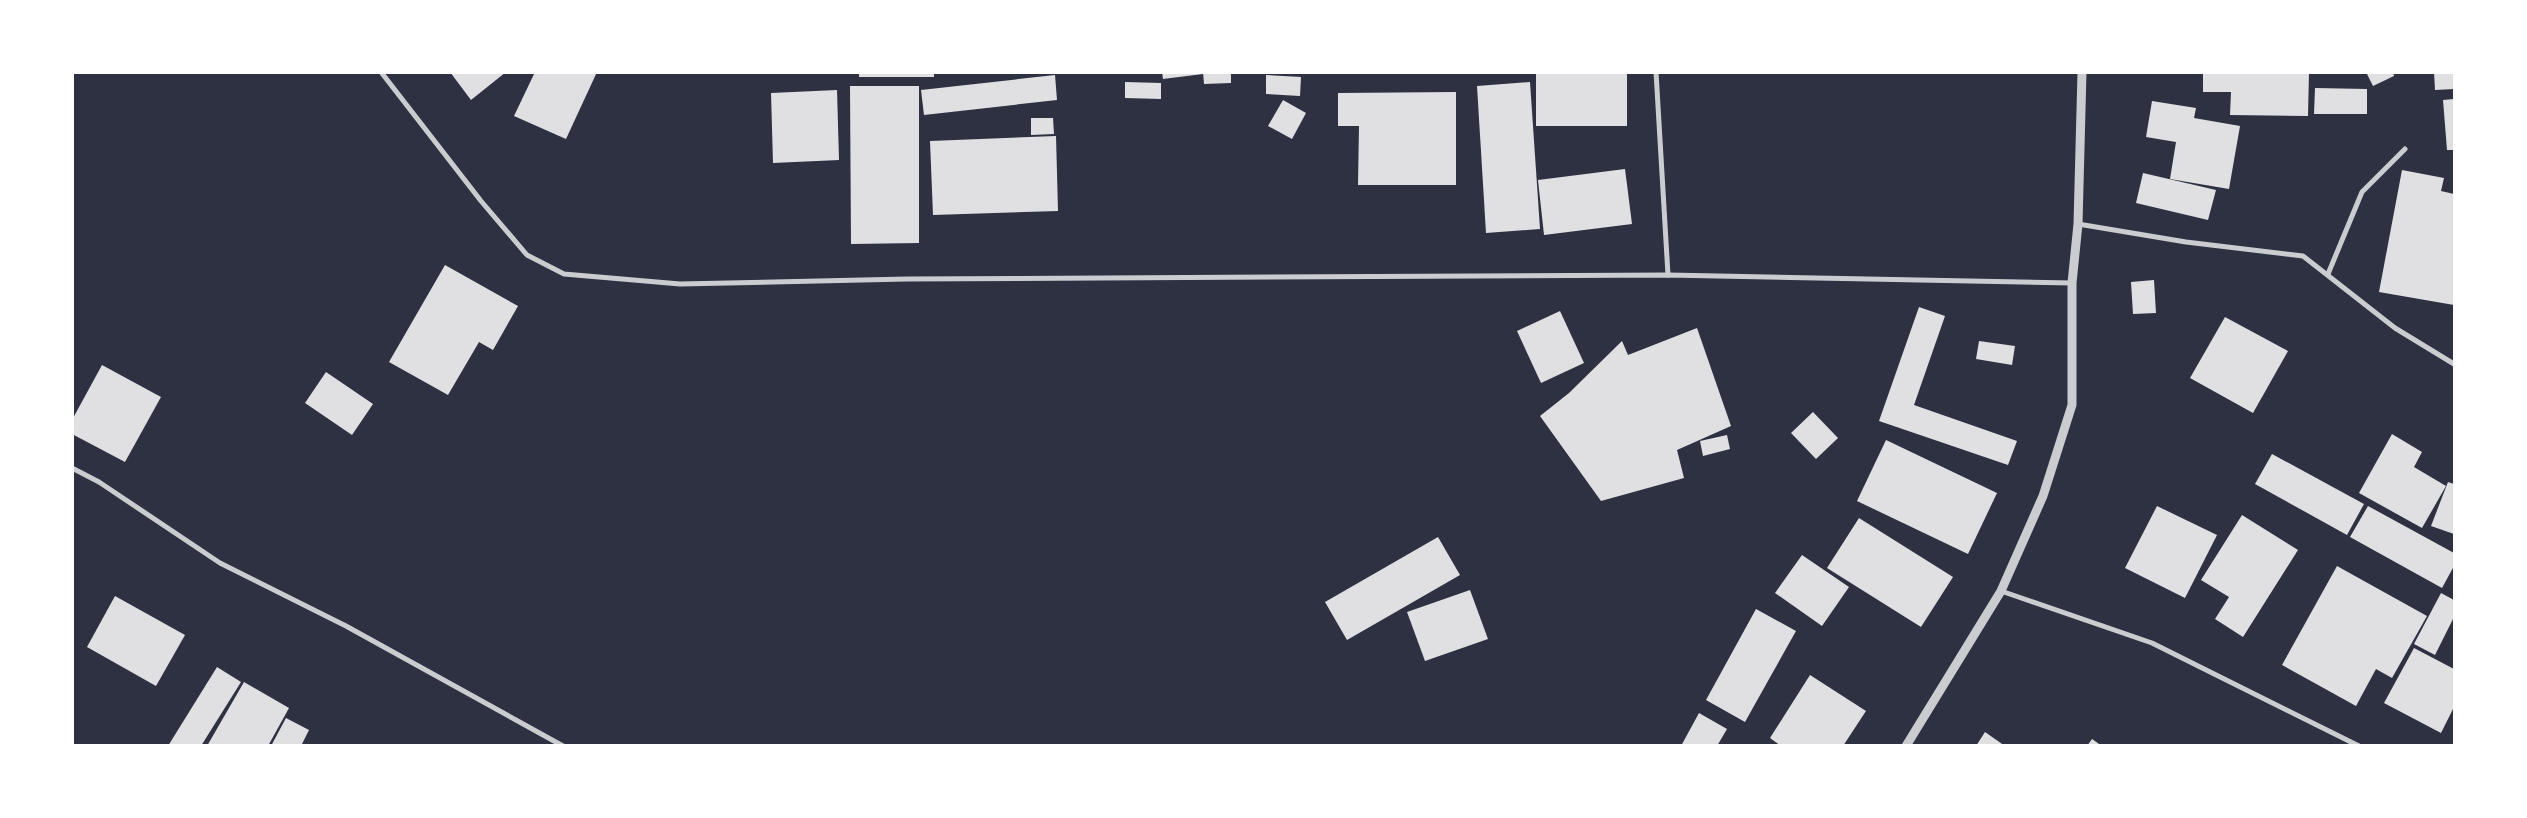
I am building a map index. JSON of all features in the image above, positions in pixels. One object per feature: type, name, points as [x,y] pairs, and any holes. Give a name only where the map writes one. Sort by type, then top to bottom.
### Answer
[{"type":"street","points":[[381,72],[481,201],[527,255],[564,274],[680,284],[917,278],[1668,274],[2072,283]]},
{"type":"street","points":[[1656,72],[1668,274]]},
{"type":"street","points":[[1906,746],[2001,591],[2043,496],[2072,405],[2072,283],[2078,224],[2082,72]]},
{"type":"street","points":[[2328,274],[2362,192],[2405,149]]},
{"type":"street","points":[[2078,224],[2186,242],[2303,256],[2395,328],[2454,364]]},
{"type":"street","points":[[72,468],[99,482],[220,563],[346,626],[563,746]]},
{"type":"street","points":[[2001,591],[2152,643],[2359,746]]},
{"type":"building","points":[[450,72],[506,72],[471,100]]},
{"type":"building","points":[[535,72],[597,72],[566,139],[514,116]]},
{"type":"building","points":[[859,72],[934,72],[934,77],[859,77]]},
{"type":"building","points":[[1162,72],[1203,72],[1203,74],[1163,79]]},
{"type":"building","points":[[1203,72],[1231,72],[1231,83],[1204,84]]},
{"type":"building","points":[[2203,72],[2309,72],[2308,116],[2230,115],[2231,92],[2203,92]]},
{"type":"building","points":[[2366,72],[2393,72],[2394,76],[2373,86]]},
{"type":"building","points":[[2434,72],[2454,72],[2454,89],[2435,90]]},
{"type":"building","points":[[1627,73],[1627,126],[1536,126],[1536,74]]},
{"type":"building","points":[[1055,75],[1057,100],[924,115],[921,90]]},
{"type":"building","points":[[1266,75],[1301,77],[1300,96],[1266,94]]},
{"type":"building","points":[[1125,82],[1161,83],[1161,99],[1125,98]]},
{"type":"building","points":[[1530,82],[1540,229],[1486,233],[1477,86]]},
{"type":"building","points":[[850,86],[919,86],[919,243],[851,244]]},
{"type":"building","points":[[2315,88],[2367,89],[2367,114],[2314,114]]},
{"type":"building","points":[[837,90],[839,160],[773,163],[771,93]]},
{"type":"building","points":[[1456,92],[1456,185],[1358,185],[1359,126],[1338,126],[1338,93]]},
{"type":"building","points":[[2454,99],[2454,150],[2447,150],[2443,100]]},
{"type":"building","points":[[1283,100],[1306,113],[1292,139],[1268,126]]},
{"type":"building","points":[[2152,101],[2196,108],[2194,118],[2240,126],[2229,189],[2170,179],[2176,142],[2146,137]]},
{"type":"building","points":[[1031,118],[1053,118],[1054,134],[1031,135]]},
{"type":"building","points":[[1056,136],[1058,211],[933,215],[930,141]]},
{"type":"building","points":[[1625,169],[1632,224],[1544,235],[1538,180]]},
{"type":"building","points":[[2402,170],[2444,178],[2441,191],[2454,194],[2454,305],[2379,292]]},
{"type":"building","points":[[2143,173],[2216,190],[2208,220],[2136,203]]},
{"type":"building","points":[[445,265],[518,306],[493,350],[479,342],[448,395],[389,362]]},
{"type":"building","points":[[2154,280],[2156,313],[2133,314],[2131,282]]},
{"type":"building","points":[[1919,307],[1945,316],[1914,405],[2017,441],[2008,465],[1879,421]]},
{"type":"building","points":[[1560,311],[1584,363],[1541,383],[1517,331]]},
{"type":"building","points":[[2225,317],[2288,351],[2253,413],[2190,378]]},
{"type":"building","points":[[1697,328],[1731,426],[1677,450],[1684,478],[1601,501],[1540,416],[1569,393],[1622,341],[1628,355]]},
{"type":"building","points":[[1979,341],[2015,346],[2012,365],[1976,359]]},
{"type":"building","points":[[102,365],[161,397],[125,462],[72,434],[72,420]]},
{"type":"building","points":[[326,372],[373,404],[352,435],[305,403]]},
{"type":"building","points":[[1813,412],[1838,438],[1816,459],[1791,433]]},
{"type":"building","points":[[2392,434],[2422,452],[2414,467],[2446,486],[2422,528],[2359,493]]},
{"type":"building","points":[[1727,435],[1730,449],[1703,456],[1700,441]]},
{"type":"building","points":[[1886,440],[1997,493],[1968,554],[1857,501]]},
{"type":"building","points":[[2272,454],[2364,504],[2347,535],[2255,484]]},
{"type":"building","points":[[2448,482],[2454,484],[2454,534],[2431,526]]},
{"type":"building","points":[[2157,506],[2217,535],[2185,598],[2125,568]]},
{"type":"building","points":[[2368,506],[2454,553],[2454,566],[2442,588],[2350,537]]},
{"type":"building","points":[[2242,515],[2298,550],[2243,637],[2215,619],[2229,597],[2201,580]]},
{"type":"building","points":[[1859,518],[1953,577],[1921,627],[1827,568]]},
{"type":"building","points":[[1438,537],[1460,575],[1347,640],[1325,602]]},
{"type":"building","points":[[1802,555],[1849,587],[1822,626],[1775,593]]},
{"type":"building","points":[[2337,566],[2427,616],[2392,678],[2376,669],[2356,706],[2282,665]]},
{"type":"building","points":[[1470,590],[1488,639],[1425,661],[1407,612]]},
{"type":"building","points":[[2441,593],[2454,600],[2454,617],[2435,655],[2414,644]]},
{"type":"building","points":[[115,596],[185,635],[156,686],[87,647]]},
{"type":"building","points":[[1756,609],[1796,631],[1745,722],[1706,700]]},
{"type":"building","points":[[2414,648],[2454,669],[2454,707],[2441,733],[2384,703]]},
{"type":"building","points":[[217,667],[241,682],[201,746],[168,746]]},
{"type":"building","points":[[1810,675],[1866,711],[1843,746],[1781,746],[1770,738]]},
{"type":"building","points":[[244,682],[289,708],[268,746],[207,746]]},
{"type":"building","points":[[1699,713],[1727,729],[1717,746],[1681,746]]},
{"type":"building","points":[[286,718],[309,730],[301,746],[271,746]]},
{"type":"building","points":[[1985,732],[2005,746],[1976,746]]},
{"type":"building","points":[[2092,739],[2102,746],[2087,746]]}]
